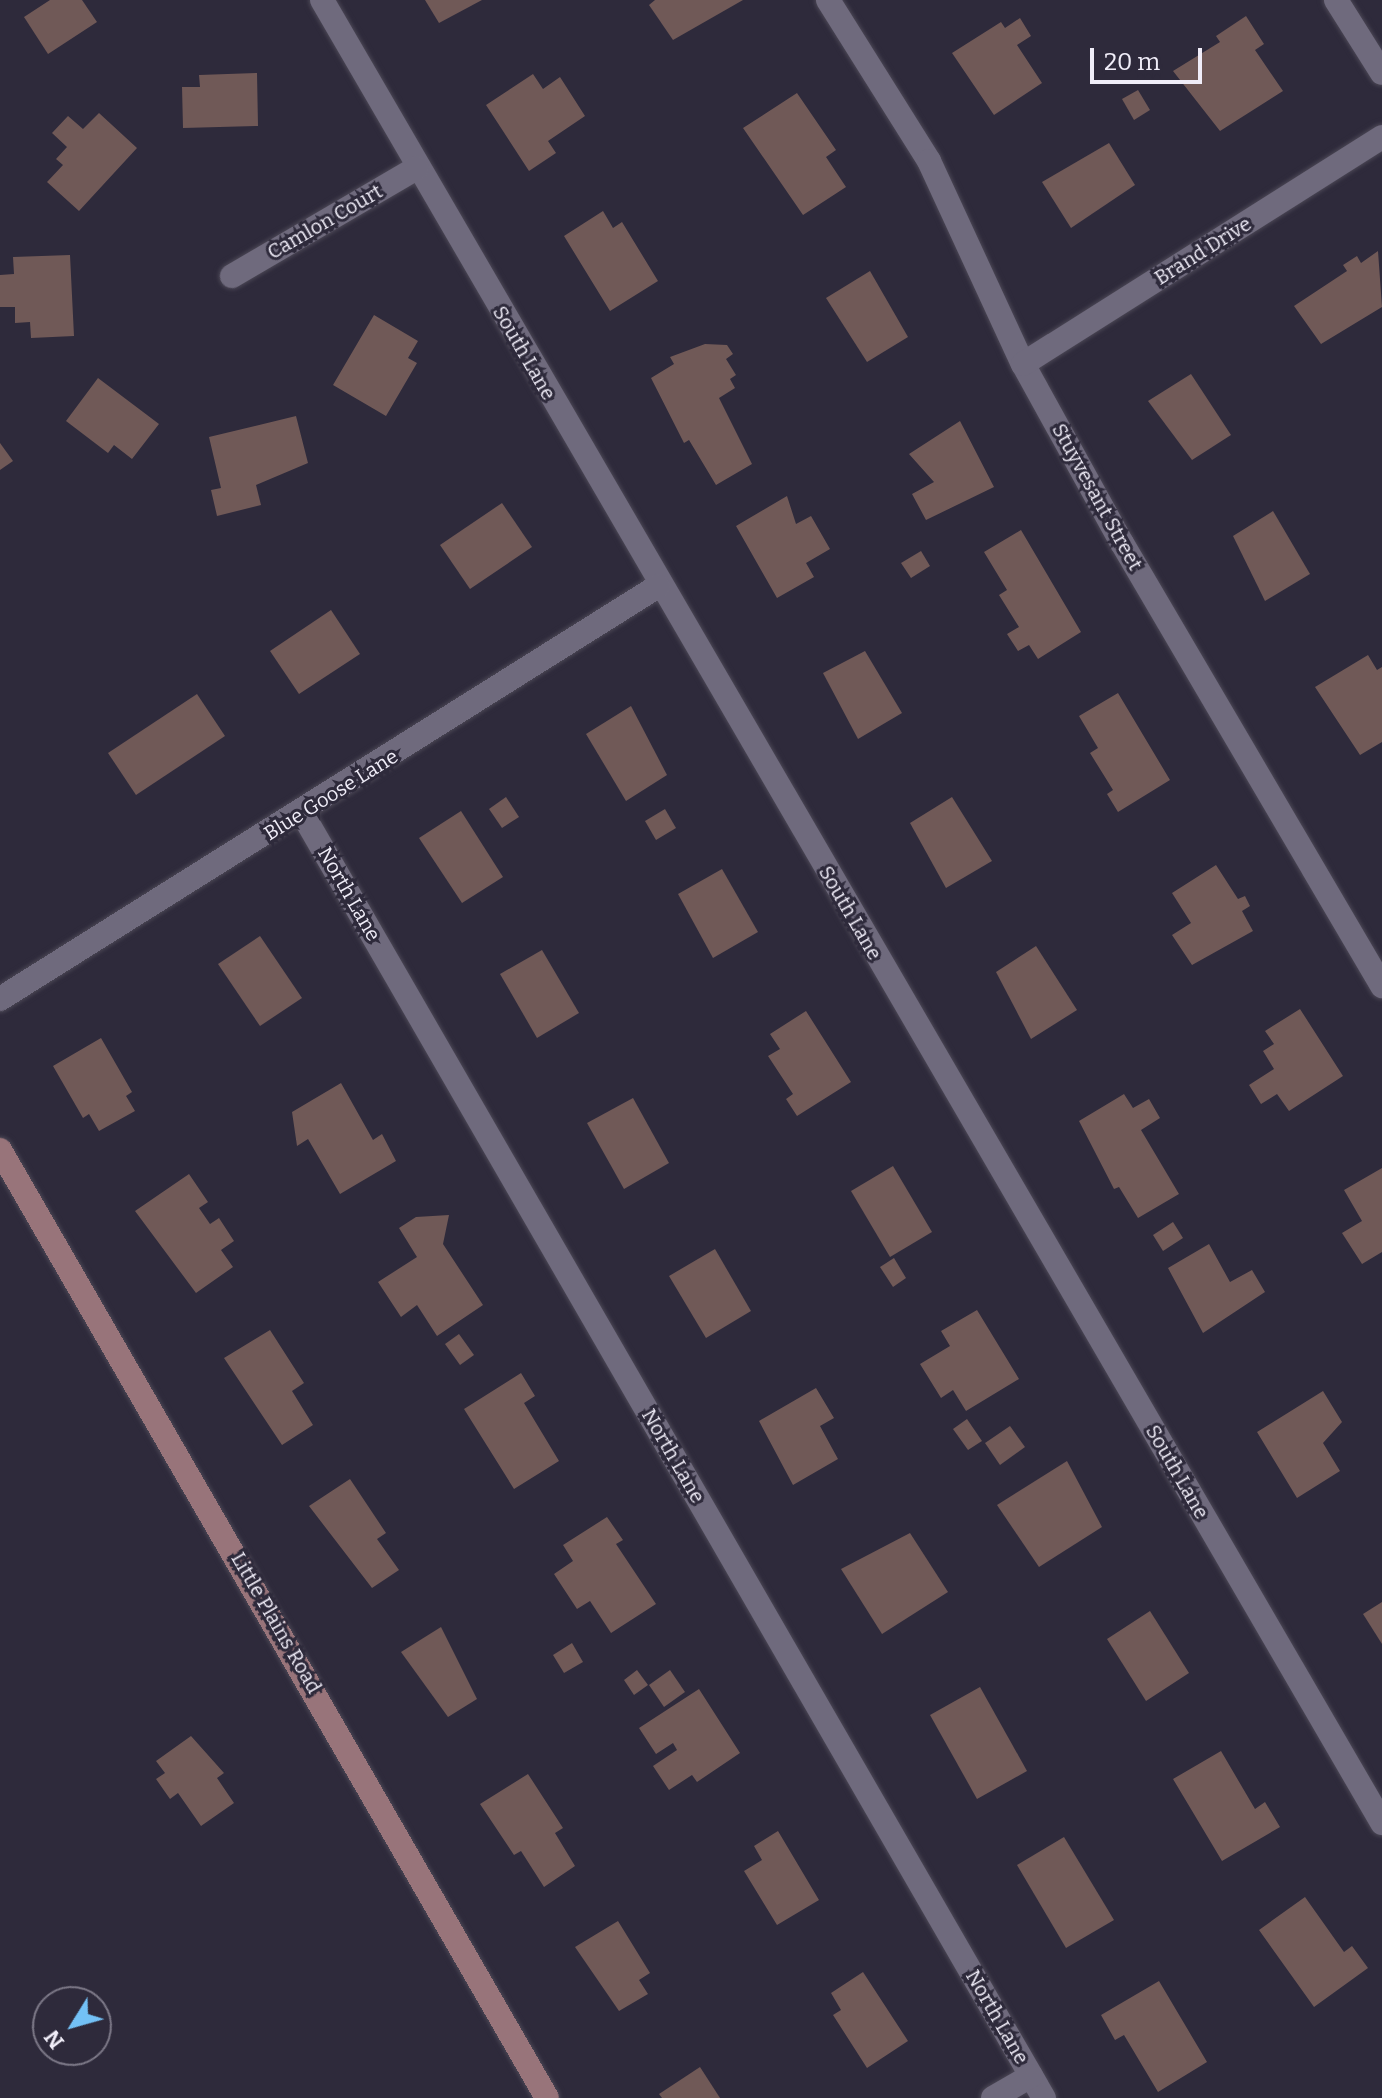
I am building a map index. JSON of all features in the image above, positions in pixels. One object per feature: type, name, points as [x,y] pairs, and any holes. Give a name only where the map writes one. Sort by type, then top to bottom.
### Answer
[{"type":"street","name":"South Lane","points":[[322,0],[658,586],[1382,1823]]},
{"type":"street","name":"Stuyvesant Street","points":[[828,0],[929,161],[1023,364],[1382,986]]},
{"type":"street","points":[[1336,0],[1382,73]]},
{"type":"street","name":"Brand Drive","points":[[1023,364],[1382,137]]},
{"type":"street","name":"Camlon Court","points":[[232,276],[417,168]]},
{"type":"street","name":"Blue Goose Lane","points":[[0,999],[302,813],[658,586]]},
{"type":"street","name":"North Lane","points":[[302,813],[1044,2098]]},
{"type":"street","name":"Little Plains Road","points":[[0,1150],[547,2098]]},
{"type":"street","points":[[993,2098],[1031,2076]]},
{"type":"building","points":[[50,0],[82,0],[97,22],[48,54],[24,17]]},
{"type":"building","points":[[425,0],[482,0],[439,23]]},
{"type":"building","points":[[655,0],[743,0],[673,40],[649,5]]},
{"type":"building","points":[[1246,16],[1264,44],[1255,50],[1283,91],[1220,131],[1173,71],[1220,42],[1216,36]]},
{"type":"building","points":[[1020,18],[1031,36],[1017,45],[1042,83],[994,115],[952,53],[1001,22],[1005,28]]},
{"type":"building","points":[[257,73],[258,126],[183,128],[182,87],[200,87],[199,75]]},
{"type":"building","points":[[533,74],[543,89],[560,77],[585,116],[548,141],[556,153],[529,171],[486,105]]},
{"type":"building","points":[[1138,90],[1150,110],[1134,120],[1122,99]]},
{"type":"building","points":[[797,93],[836,150],[826,157],[846,187],[803,215],[743,128]]},
{"type":"building","points":[[99,113],[137,148],[79,211],[47,182],[63,165],[56,159],[67,147],[52,133],[68,116],[83,129]]},
{"type":"building","points":[[1109,143],[1135,185],[1071,228],[1042,182]]},
{"type":"building","points":[[603,211],[613,228],[622,222],[658,281],[610,311],[564,236]]},
{"type":"building","points":[[1378,251],[1382,307],[1321,344],[1294,306],[1347,271],[1343,265],[1357,256],[1361,263]]},
{"type":"building","points":[[70,255],[74,336],[31,338],[30,322],[15,323],[15,307],[0,307],[0,275],[14,274],[13,257]]},
{"type":"building","points":[[870,271],[908,337],[867,362],[826,298]]},
{"type":"building","points":[[374,315],[418,341],[408,358],[417,363],[386,416],[333,385]]},
{"type":"building","points":[[705,344],[727,345],[733,354],[726,359],[736,375],[730,379],[735,388],[719,398],[752,464],[716,485],[689,440],[684,443],[651,378],[674,364],[670,357]]},
{"type":"building","points":[[1191,374],[1231,435],[1192,460],[1148,401]]},
{"type":"building","points":[[98,378],[159,424],[132,459],[114,445],[108,453],[66,421]]},
{"type":"building","points":[[296,416],[308,463],[256,485],[261,505],[217,516],[211,490],[221,488],[209,437]]},
{"type":"building","points":[[960,421],[994,487],[926,520],[912,494],[934,482],[909,454]]},
{"type":"building","points":[[0,443],[13,461],[0,470]]},
{"type":"building","points":[[787,496],[796,524],[811,516],[830,549],[806,563],[814,577],[777,598],[736,526]]},
{"type":"building","points":[[502,503],[532,547],[470,589],[440,545]]},
{"type":"building","points":[[1273,511],[1310,574],[1265,601],[1233,536]]},
{"type":"building","points":[[1021,530],[1081,632],[1038,659],[1029,645],[1018,651],[1007,634],[1019,627],[999,595],[1007,590],[984,552]]},
{"type":"building","points":[[921,551],[930,566],[911,578],[901,563]]},
{"type":"building","points":[[331,610],[360,654],[299,694],[270,651]]},
{"type":"building","points":[[865,651],[902,713],[858,739],[823,673]]},
{"type":"building","points":[[1368,655],[1377,670],[1382,667],[1382,742],[1360,755],[1315,687]]},
{"type":"building","points":[[1118,693],[1170,780],[1118,812],[1107,794],[1113,790],[1090,753],[1098,748],[1079,716]]},
{"type":"building","points":[[197,694],[225,736],[136,795],[108,753]]},
{"type":"building","points":[[631,706],[667,775],[626,801],[586,734]]},
{"type":"building","points":[[506,797],[519,817],[502,828],[489,809]]},
{"type":"building","points":[[952,797],[992,861],[946,888],[910,823]]},
{"type":"building","points":[[665,809],[676,828],[656,840],[645,821]]},
{"type":"building","points":[[461,811],[503,877],[462,903],[419,838]]},
{"type":"building","points":[[1216,865],[1238,899],[1245,896],[1250,906],[1242,911],[1253,931],[1192,965],[1172,935],[1191,923],[1172,893]]},
{"type":"building","points":[[722,869],[758,932],[713,958],[678,894]]},
{"type":"building","points":[[260,936],[302,998],[260,1026],[218,964]]},
{"type":"building","points":[[1036,946],[1077,1010],[1031,1039],[996,972]]},
{"type":"building","points":[[542,950],[579,1013],[537,1038],[500,974]]},
{"type":"building","points":[[1300,1009],[1343,1076],[1289,1111],[1277,1094],[1261,1104],[1249,1085],[1274,1069],[1263,1051],[1274,1044],[1265,1031]]},
{"type":"building","points":[[806,1011],[851,1082],[797,1116],[786,1099],[793,1094],[768,1056],[780,1049],[770,1034]]},
{"type":"building","points":[[101,1038],[132,1092],[126,1096],[135,1111],[99,1131],[89,1114],[83,1118],[53,1066]]},
{"type":"building","points":[[341,1083],[373,1140],[382,1134],[396,1161],[340,1194],[308,1139],[297,1146],[292,1112]]},
{"type":"building","points":[[1124,1094],[1133,1108],[1149,1099],[1160,1118],[1141,1130],[1179,1194],[1138,1218],[1119,1187],[1114,1189],[1079,1121]]},
{"type":"building","points":[[633,1098],[669,1163],[624,1189],[587,1123]]},
{"type":"building","points":[[893,1166],[932,1232],[890,1257],[851,1191]]},
{"type":"building","points":[[1382,1168],[1382,1252],[1362,1264],[1342,1233],[1362,1221],[1344,1190]]},
{"type":"building","points":[[189,1174],[208,1202],[199,1208],[210,1224],[219,1218],[234,1241],[221,1250],[233,1267],[196,1293],[135,1211]]},
{"type":"building","points":[[449,1215],[443,1244],[483,1305],[437,1336],[417,1305],[401,1317],[378,1282],[417,1257],[399,1228],[416,1217]]},
{"type":"building","points":[[1173,1222],[1183,1238],[1163,1251],[1153,1235]]},
{"type":"building","points":[[1209,1244],[1230,1282],[1252,1270],[1265,1292],[1203,1333],[1168,1268]]},
{"type":"building","points":[[715,1249],[751,1311],[706,1338],[669,1276]]},
{"type":"building","points":[[894,1258],[906,1278],[893,1287],[880,1267]]},
{"type":"building","points":[[977,1310],[1019,1379],[966,1411],[953,1390],[941,1398],[920,1364],[950,1346],[941,1331]]},
{"type":"building","points":[[270,1330],[304,1383],[292,1391],[313,1425],[282,1445],[224,1358]]},
{"type":"building","points":[[459,1334],[474,1355],[460,1365],[445,1344]]},
{"type":"building","points":[[521,1373],[535,1396],[524,1403],[559,1461],[514,1489],[464,1409]]},
{"type":"building","points":[[816,1388],[834,1418],[820,1426],[838,1459],[793,1485],[759,1421]]},
{"type":"building","points":[[1323,1391],[1342,1422],[1323,1443],[1340,1471],[1297,1498],[1257,1432]]},
{"type":"building","points":[[967,1419],[982,1441],[968,1450],[953,1429]]},
{"type":"building","points":[[1010,1426],[1025,1447],[1000,1465],[985,1443]]},
{"type":"building","points":[[1067,1461],[1102,1527],[1039,1567],[997,1505]]},
{"type":"building","points":[[350,1479],[386,1533],[377,1539],[399,1570],[372,1588],[309,1506]]},
{"type":"building","points":[[607,1517],[623,1540],[616,1544],[656,1604],[611,1633],[590,1601],[577,1609],[554,1574],[573,1561],[563,1545]]},
{"type":"building","points":[[910,1533],[948,1592],[882,1634],[841,1569]]},
{"type":"building","points":[[1382,1602],[1382,1644],[1363,1614]]},
{"type":"building","points":[[1150,1611],[1189,1673],[1146,1701],[1107,1639]]},
{"type":"building","points":[[441,1627],[477,1699],[448,1717],[401,1652]]},
{"type":"building","points":[[572,1643],[583,1662],[564,1673],[553,1655]]},
{"type":"building","points":[[637,1670],[648,1685],[634,1695],[624,1680]]},
{"type":"building","points":[[670,1670],[685,1692],[664,1707],[649,1685]]},
{"type":"building","points":[[980,1687],[1027,1771],[977,1799],[930,1715]]},
{"type":"building","points":[[699,1689],[740,1753],[697,1782],[692,1775],[669,1790],[653,1766],[677,1750],[673,1743],[656,1754],[639,1728]]},
{"type":"building","points":[[191,1736],[224,1773],[217,1778],[234,1803],[201,1826],[178,1793],[170,1799],[156,1779],[165,1773],[156,1761]]},
{"type":"building","points":[[1221,1751],[1255,1809],[1265,1802],[1280,1827],[1222,1861],[1173,1779]]},
{"type":"building","points":[[528,1774],[563,1828],[555,1833],[575,1866],[544,1887],[521,1851],[514,1855],[480,1804]]},
{"type":"building","points":[[778,1831],[819,1900],[777,1925],[744,1871],[762,1860],[754,1846]]},
{"type":"building","points":[[1064,1837],[1114,1920],[1066,1948],[1017,1865]]},
{"type":"building","points":[[1305,1897],[1344,1952],[1352,1946],[1368,1968],[1314,2007],[1259,1930]]},
{"type":"building","points":[[618,1921],[650,1973],[639,1980],[648,1994],[619,2011],[575,1947]]},
{"type":"building","points":[[863,1972],[908,2041],[867,2068],[833,2015],[841,2010],[831,1993]]},
{"type":"building","points":[[1159,1981],[1207,2062],[1158,2092],[1124,2035],[1115,2040],[1101,2015]]},
{"type":"building","points":[[700,2067],[720,2098],[662,2098],[659,2094]]}]
